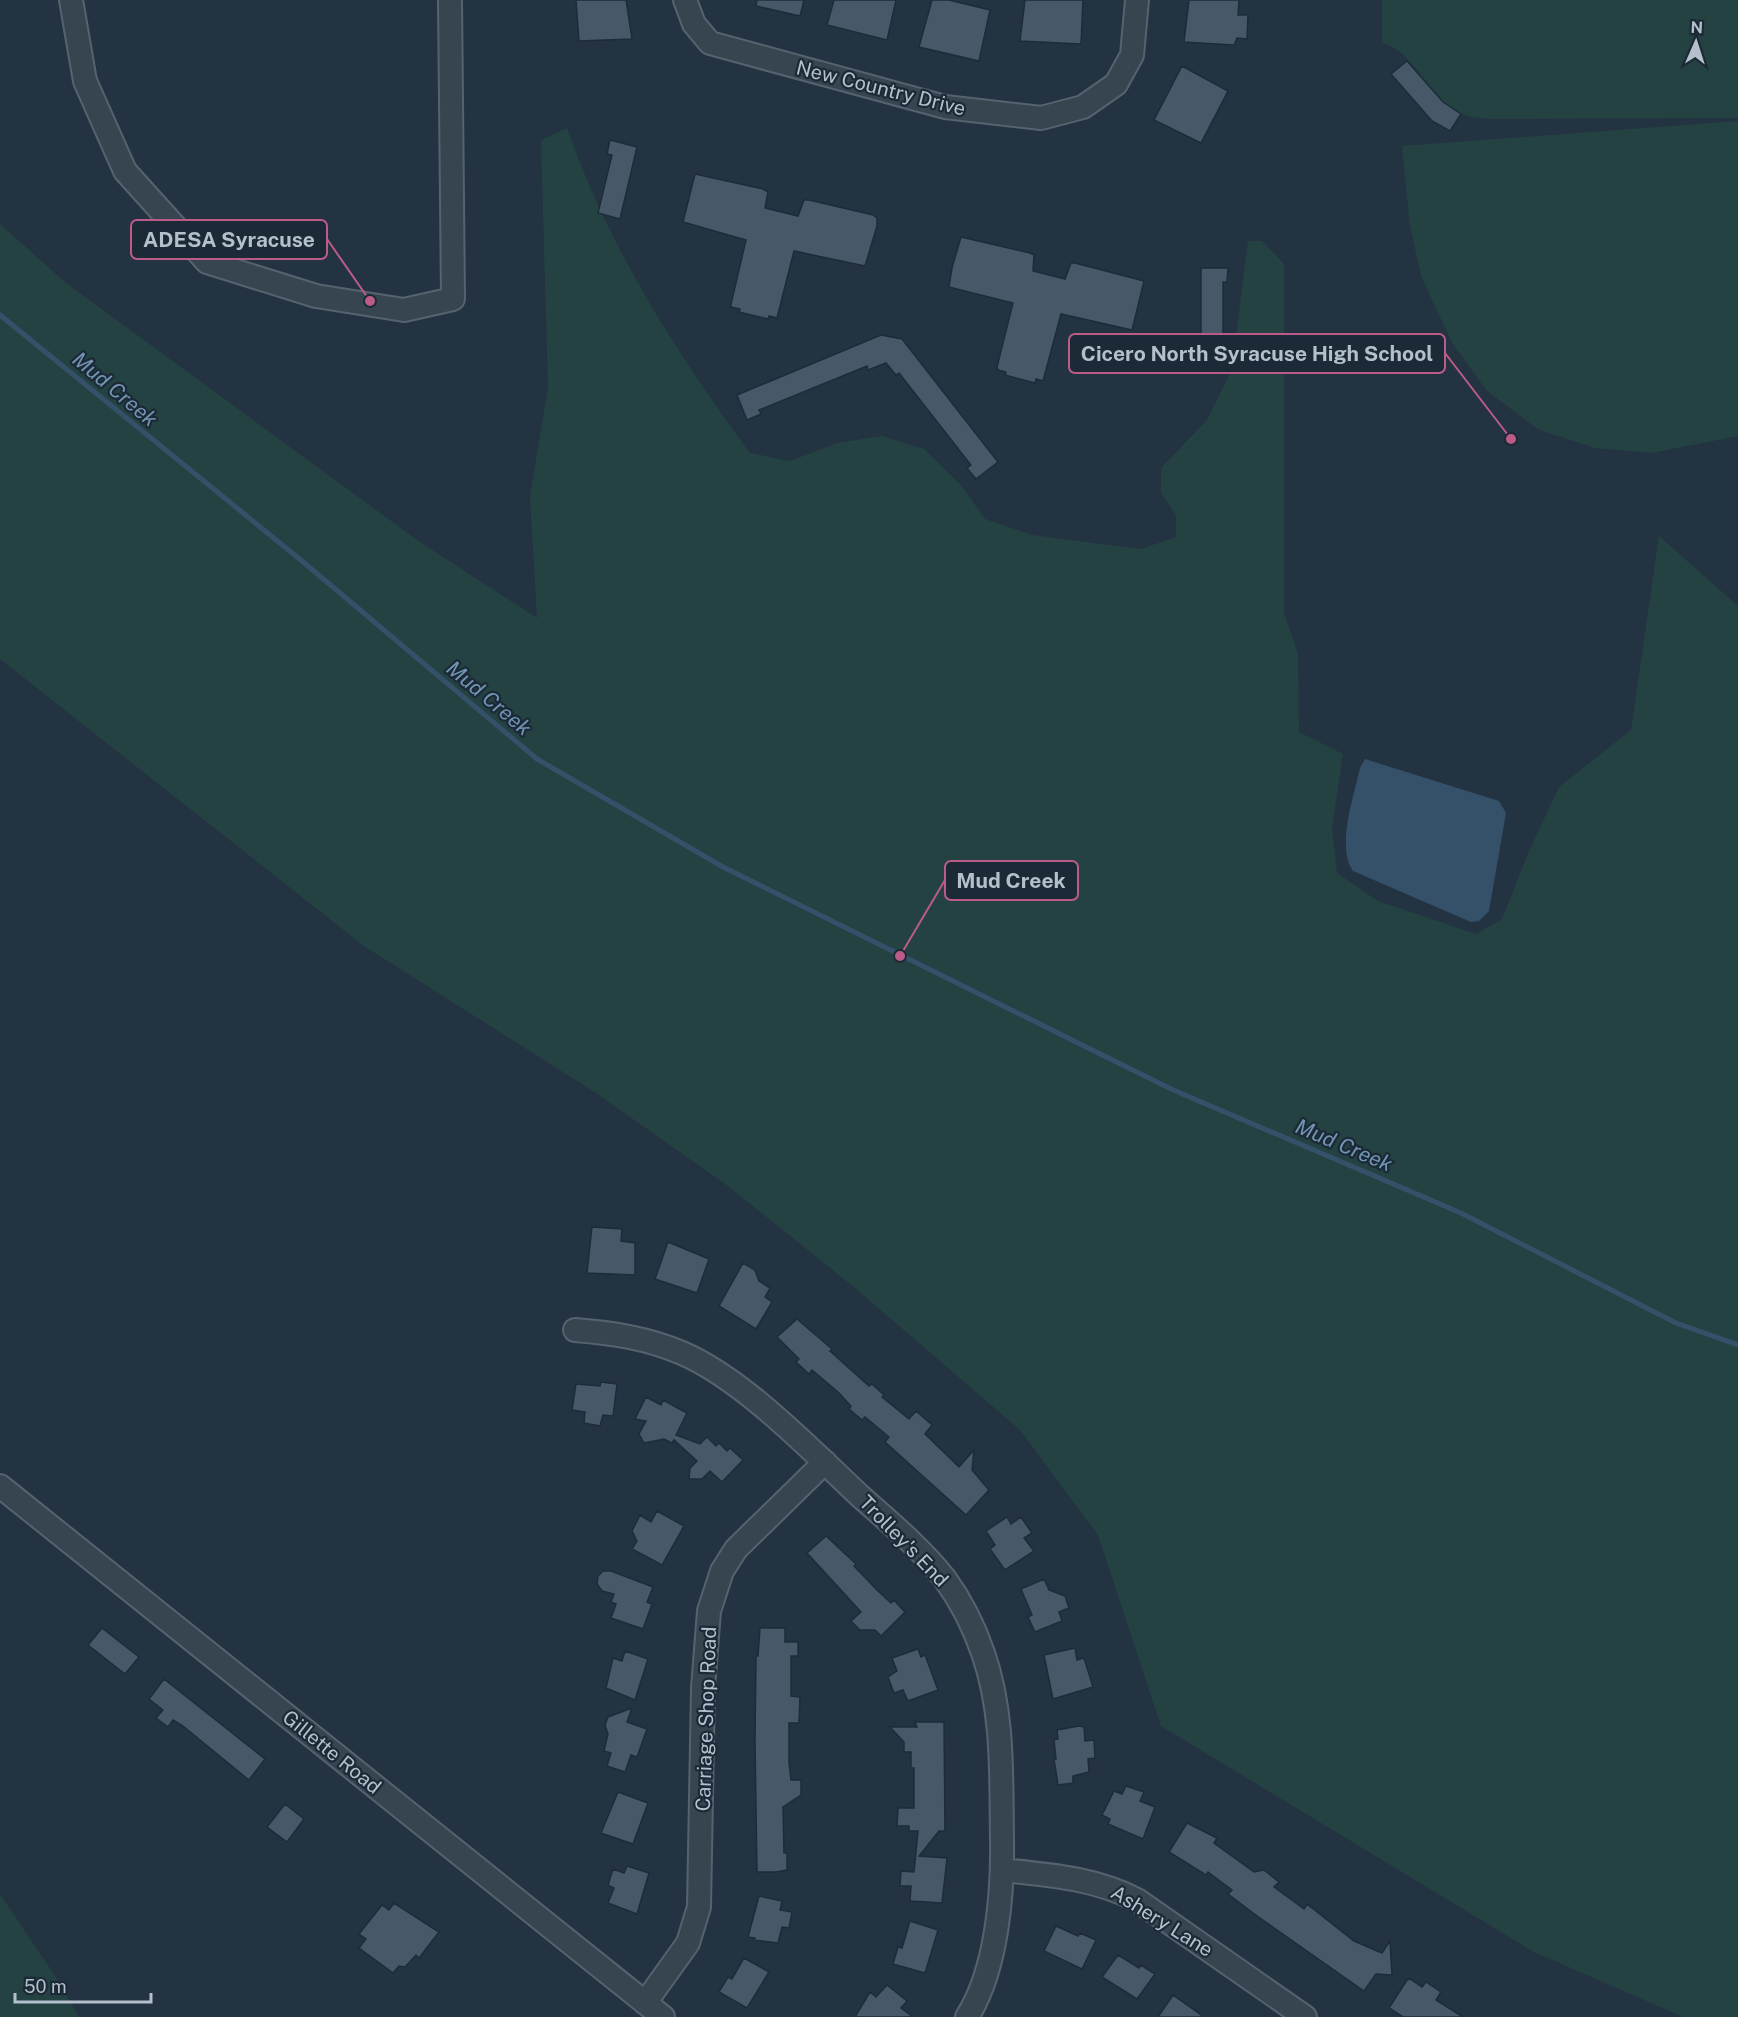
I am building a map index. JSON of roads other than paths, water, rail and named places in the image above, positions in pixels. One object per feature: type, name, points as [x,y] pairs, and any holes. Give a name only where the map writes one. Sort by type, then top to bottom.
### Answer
[{"type":"street","points":[[71,0],[85,81],[125,171],[207,262],[316,296],[404,310],[453,299],[450,0]]},
{"type":"street","name":"New Country Drive","points":[[685,0],[694,24],[710,43],[945,106],[1041,118],[1083,107],[1116,84],[1132,55],[1137,0]]},
{"type":"street","name":"Trolley's End","points":[[575,1330],[625,1334],[682,1353],[731,1380],[825,1462],[915,1546],[945,1580],[966,1613],[983,1653],[994,1691],[1000,1738],[1002,1870],[990,1954],[981,1988],[967,2017]]},
{"type":"street","name":"Carriage Shop Road","points":[[645,2003],[688,1943],[699,1907],[703,1688],[709,1611],[722,1571],[736,1549],[825,1462]]},
{"type":"street","name":"Gillette Road","points":[[0,1486],[663,2017]]},
{"type":"street","name":"Ashery Lane","points":[[1002,1870],[1069,1877],[1114,1888],[1137,1900],[1305,2017]]},
{"type":"water","points":[[1365,759],[1499,801],[1506,813],[1489,911],[1479,921],[1471,922],[1353,871],[1348,861],[1346,835],[1360,768]]},
{"type":"waterway","name":"Mud Creek","points":[[0,315],[302,561],[537,759],[723,867],[1171,1089],[1461,1213],[1676,1323],[1738,1345]]},
{"type":"place","name":"ADESA Syracuse","points":[[370,301]]},
{"type":"place","name":"Cicero North Syracuse High School","points":[[1511,439]]},
{"type":"place","name":"Mud Creek","points":[[900,956]]}]
